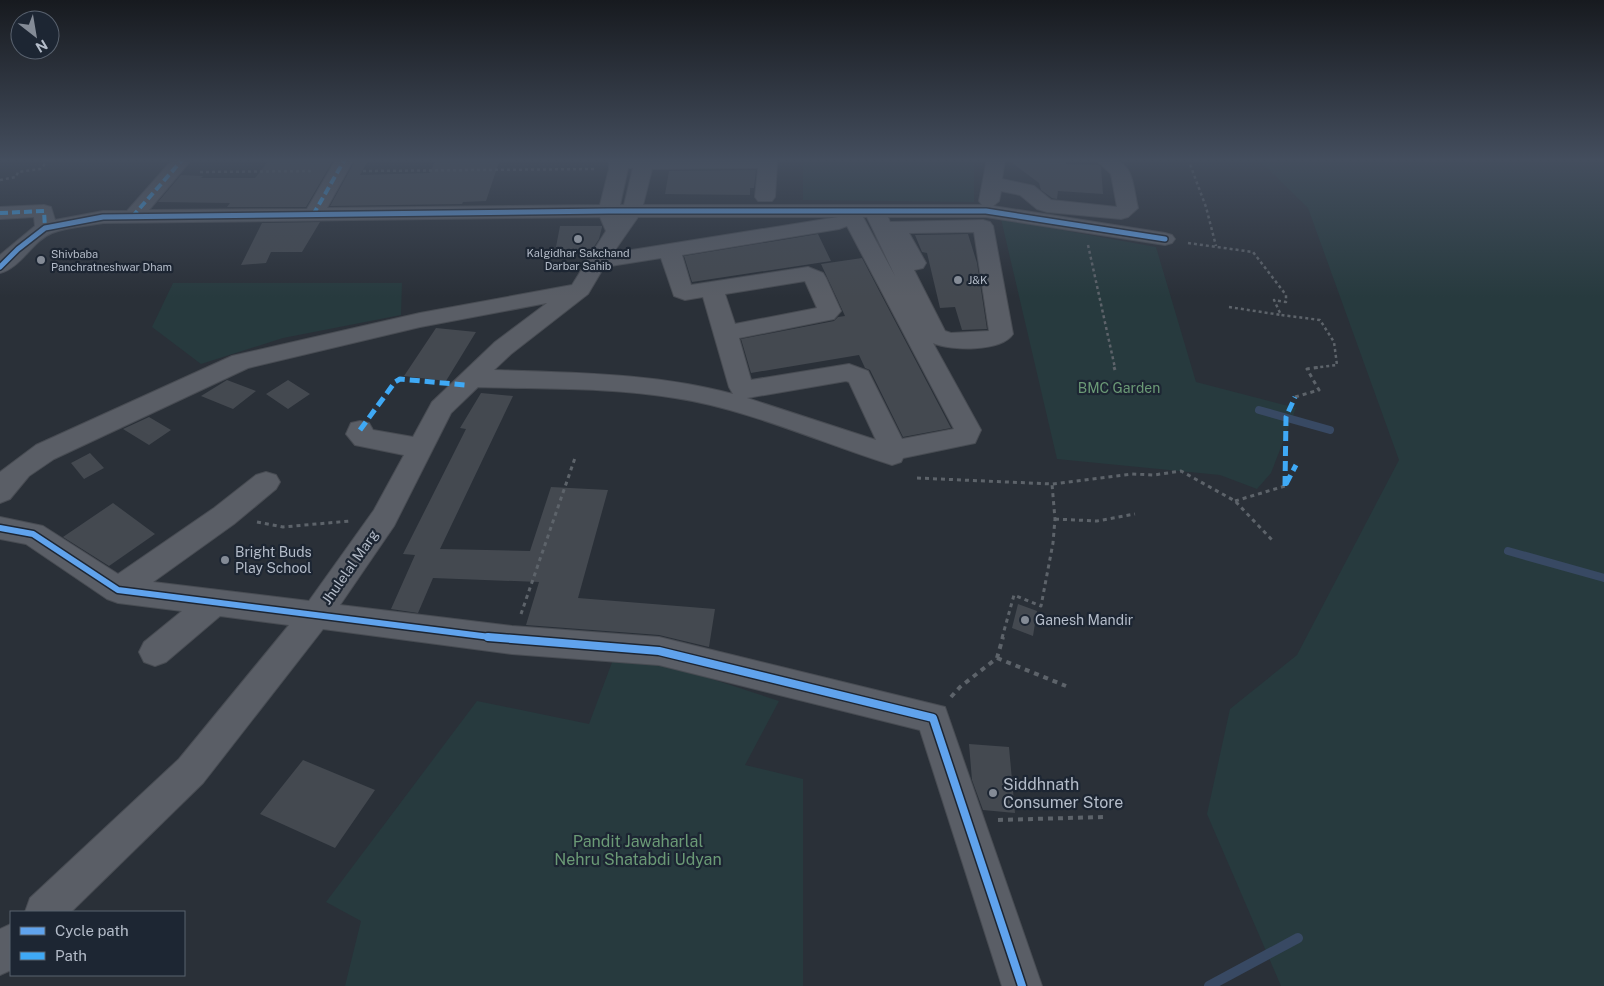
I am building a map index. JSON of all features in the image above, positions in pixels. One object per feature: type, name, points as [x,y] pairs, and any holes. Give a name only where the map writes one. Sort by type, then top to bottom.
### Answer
[{"type":"street","points":[[132,217],[145,205]]},
{"type":"street","points":[[313,214],[318,205]]},
{"type":"street","points":[[619,205],[619,218]]},
{"type":"street","points":[[619,218],[625,205]]},
{"type":"street","points":[[986,211],[987,205]]},
{"type":"street","points":[[1045,205],[1121,213],[1128,208],[1127,205]]},
{"type":"street","points":[[0,267],[18,249],[45,228],[103,217],[313,214],[619,218],[986,211],[1165,239]]},
{"type":"street","points":[[0,212],[44,212],[45,228]]},
{"type":"street","points":[[598,262],[670,251],[859,213]]},
{"type":"street","points":[[859,213],[902,267],[936,336],[944,340],[954,341],[996,338],[1001,334],[984,228],[980,225],[895,227],[915,263],[902,267]]},
{"type":"street","points":[[712,289],[741,386],[745,390],[849,372],[855,373],[859,377],[892,446],[896,448],[966,436],[968,430],[859,213]]},
{"type":"street","name":"Jhulelal Marg","points":[[45,911],[191,771],[316,615],[384,518],[440,408],[503,348],[580,289],[598,262],[619,218]]},
{"type":"street","points":[[670,251],[683,292],[808,274],[815,278],[830,311],[822,316],[726,333]]},
{"type":"street","points":[[925,284],[954,341]]},
{"type":"street","points":[[0,492],[7,480],[28,462],[45,452],[241,362],[420,320],[580,289]]},
{"type":"street","points":[[473,378],[595,382],[675,389],[732,402],[892,455]]},
{"type":"street","points":[[360,430],[359,434],[364,438],[420,448]]},
{"type":"street","points":[[118,590],[224,516],[266,482]]},
{"type":"street","points":[[0,528],[33,534],[118,590],[512,640],[659,651],[933,718],[1022,986]]},
{"type":"street","points":[[155,652],[216,601]]},
{"type":"street","points":[[0,955],[10,945]]},
{"type":"path","points":[[1205,205],[1216,247]]},
{"type":"path","points":[[1082,226],[1115,370]]},
{"type":"path","points":[[1165,239],[1253,252],[1286,295],[1286,302],[1274,300],[1281,315]]},
{"type":"path","points":[[1229,307],[1320,320],[1334,342],[1337,365],[1307,368],[1319,390],[1295,397]]},
{"type":"path","points":[[512,640],[575,458]]},
{"type":"path","points":[[917,478],[1052,484],[1132,474],[1154,475],[1180,471],[1235,501],[1273,541]]},
{"type":"path","points":[[933,718],[960,687],[997,658],[1014,595],[1041,606],[1053,543],[1055,519],[1052,484]]},
{"type":"path","points":[[1235,501],[1285,486]]},
{"type":"path","points":[[1055,519],[1097,521],[1135,514]]},
{"type":"path","points":[[224,516],[283,527],[384,518]]},
{"type":"path","points":[[997,658],[1066,686]]},
{"type":"path","points":[[967,821],[1103,817]]},
{"type":"green space","points":[[1305,205],[1604,205],[1604,986],[1281,986],[1207,814],[1230,709],[1297,655],[1399,460],[1308,208]]},
{"type":"green space","name":"BMC Garden","points":[[1001,219],[1156,247],[1196,382],[1296,408],[1271,473],[1257,489],[1220,475],[1057,459]]},
{"type":"green space","points":[[173,283],[402,283],[401,315],[283,338],[201,364],[152,327]]},
{"type":"green space","name":"Pandit Jawaharlal Nehru Shatabdi Udyan","points":[[614,657],[684,670],[779,701],[745,765],[803,779],[803,986],[345,986],[361,921],[326,902],[477,701],[589,724]]},
{"type":"building","points":[[228,205],[307,205],[306,207],[227,207]]},
{"type":"building","points":[[331,205],[395,205],[330,206]]},
{"type":"building","points":[[320,222],[302,252],[271,252],[266,263],[241,265],[262,223]]},
{"type":"building","name":"Kalgidhar Sakchand Darbar Sahib","points":[[560,226],[602,227],[599,239],[589,254],[555,252]]},
{"type":"building","points":[[818,234],[831,261],[692,282],[684,256]]},
{"type":"building","name":"J&K","points":[[968,234],[977,263],[987,329],[962,330],[955,307],[940,308],[927,253],[922,252],[915,235]]},
{"type":"building","points":[[862,258],[951,428],[903,437],[870,370],[865,368],[859,355],[751,373],[741,339],[834,321],[838,317],[845,316],[821,264]]},
{"type":"building","points":[[436,328],[476,332],[446,381],[404,376]]},
{"type":"building","points":[[227,380],[256,391],[233,409],[201,396]]},
{"type":"building","points":[[288,380],[310,394],[288,409],[266,394]]},
{"type":"building","points":[[481,393],[513,396],[440,549],[530,551],[551,487],[608,490],[578,598],[715,609],[709,647],[659,635],[526,625],[539,582],[433,578],[418,613],[391,609],[415,555],[403,554],[466,429],[460,428]]},
{"type":"building","points":[[149,417],[171,430],[149,445],[123,429]]},
{"type":"building","points":[[90,453],[104,468],[84,479],[71,463]]},
{"type":"building","points":[[113,503],[155,534],[109,566],[63,537]]},
{"type":"building","name":"Ganesh Mandir","points":[[1018,604],[1037,611],[1033,636],[1012,628]]},
{"type":"building","points":[[969,744],[1009,747],[1015,813],[983,810],[972,780]]},
{"type":"building","points":[[303,760],[375,790],[335,848],[260,814]]},
{"type":"waterway","points":[[1259,410],[1330,430]]},
{"type":"waterway","points":[[1508,551],[1604,578]]},
{"type":"waterway","points":[[1209,986],[1298,938]]},
{"type":"marked path","points":[[132,217],[143,205]]},
{"type":"marked path","points":[[313,215],[319,205]]},
{"type":"marked path","points":[[0,213],[44,211],[45,228]]},
{"type":"marked path","points":[[360,430],[395,382],[400,379],[465,385]]},
{"type":"marked path","points":[[1285,486],[1286,417],[1295,397]]},
{"type":"marked path","points":[[1286,484],[1296,465]]},
{"type":"cycle path","points":[[0,267],[18,249],[45,228],[103,217],[608,211],[986,211],[1165,239]]},
{"type":"cycle path","points":[[0,528],[33,534],[118,590],[512,640],[659,651],[933,718],[1022,986]]},
{"type":"place","name":"Kalgidhar Sakchand Darbar Sahib","points":[[578,239]]},
{"type":"place","name":"Shivbaba Panchratneshwar Dham","points":[[41,260]]},
{"type":"place","name":"J&K","points":[[958,280]]},
{"type":"place","name":"Bright Buds Play School","points":[[225,560]]},
{"type":"place","name":"Ganesh Mandir","points":[[1025,620]]},
{"type":"place","name":"Siddhnath Consumer Store","points":[[993,793]]}]
